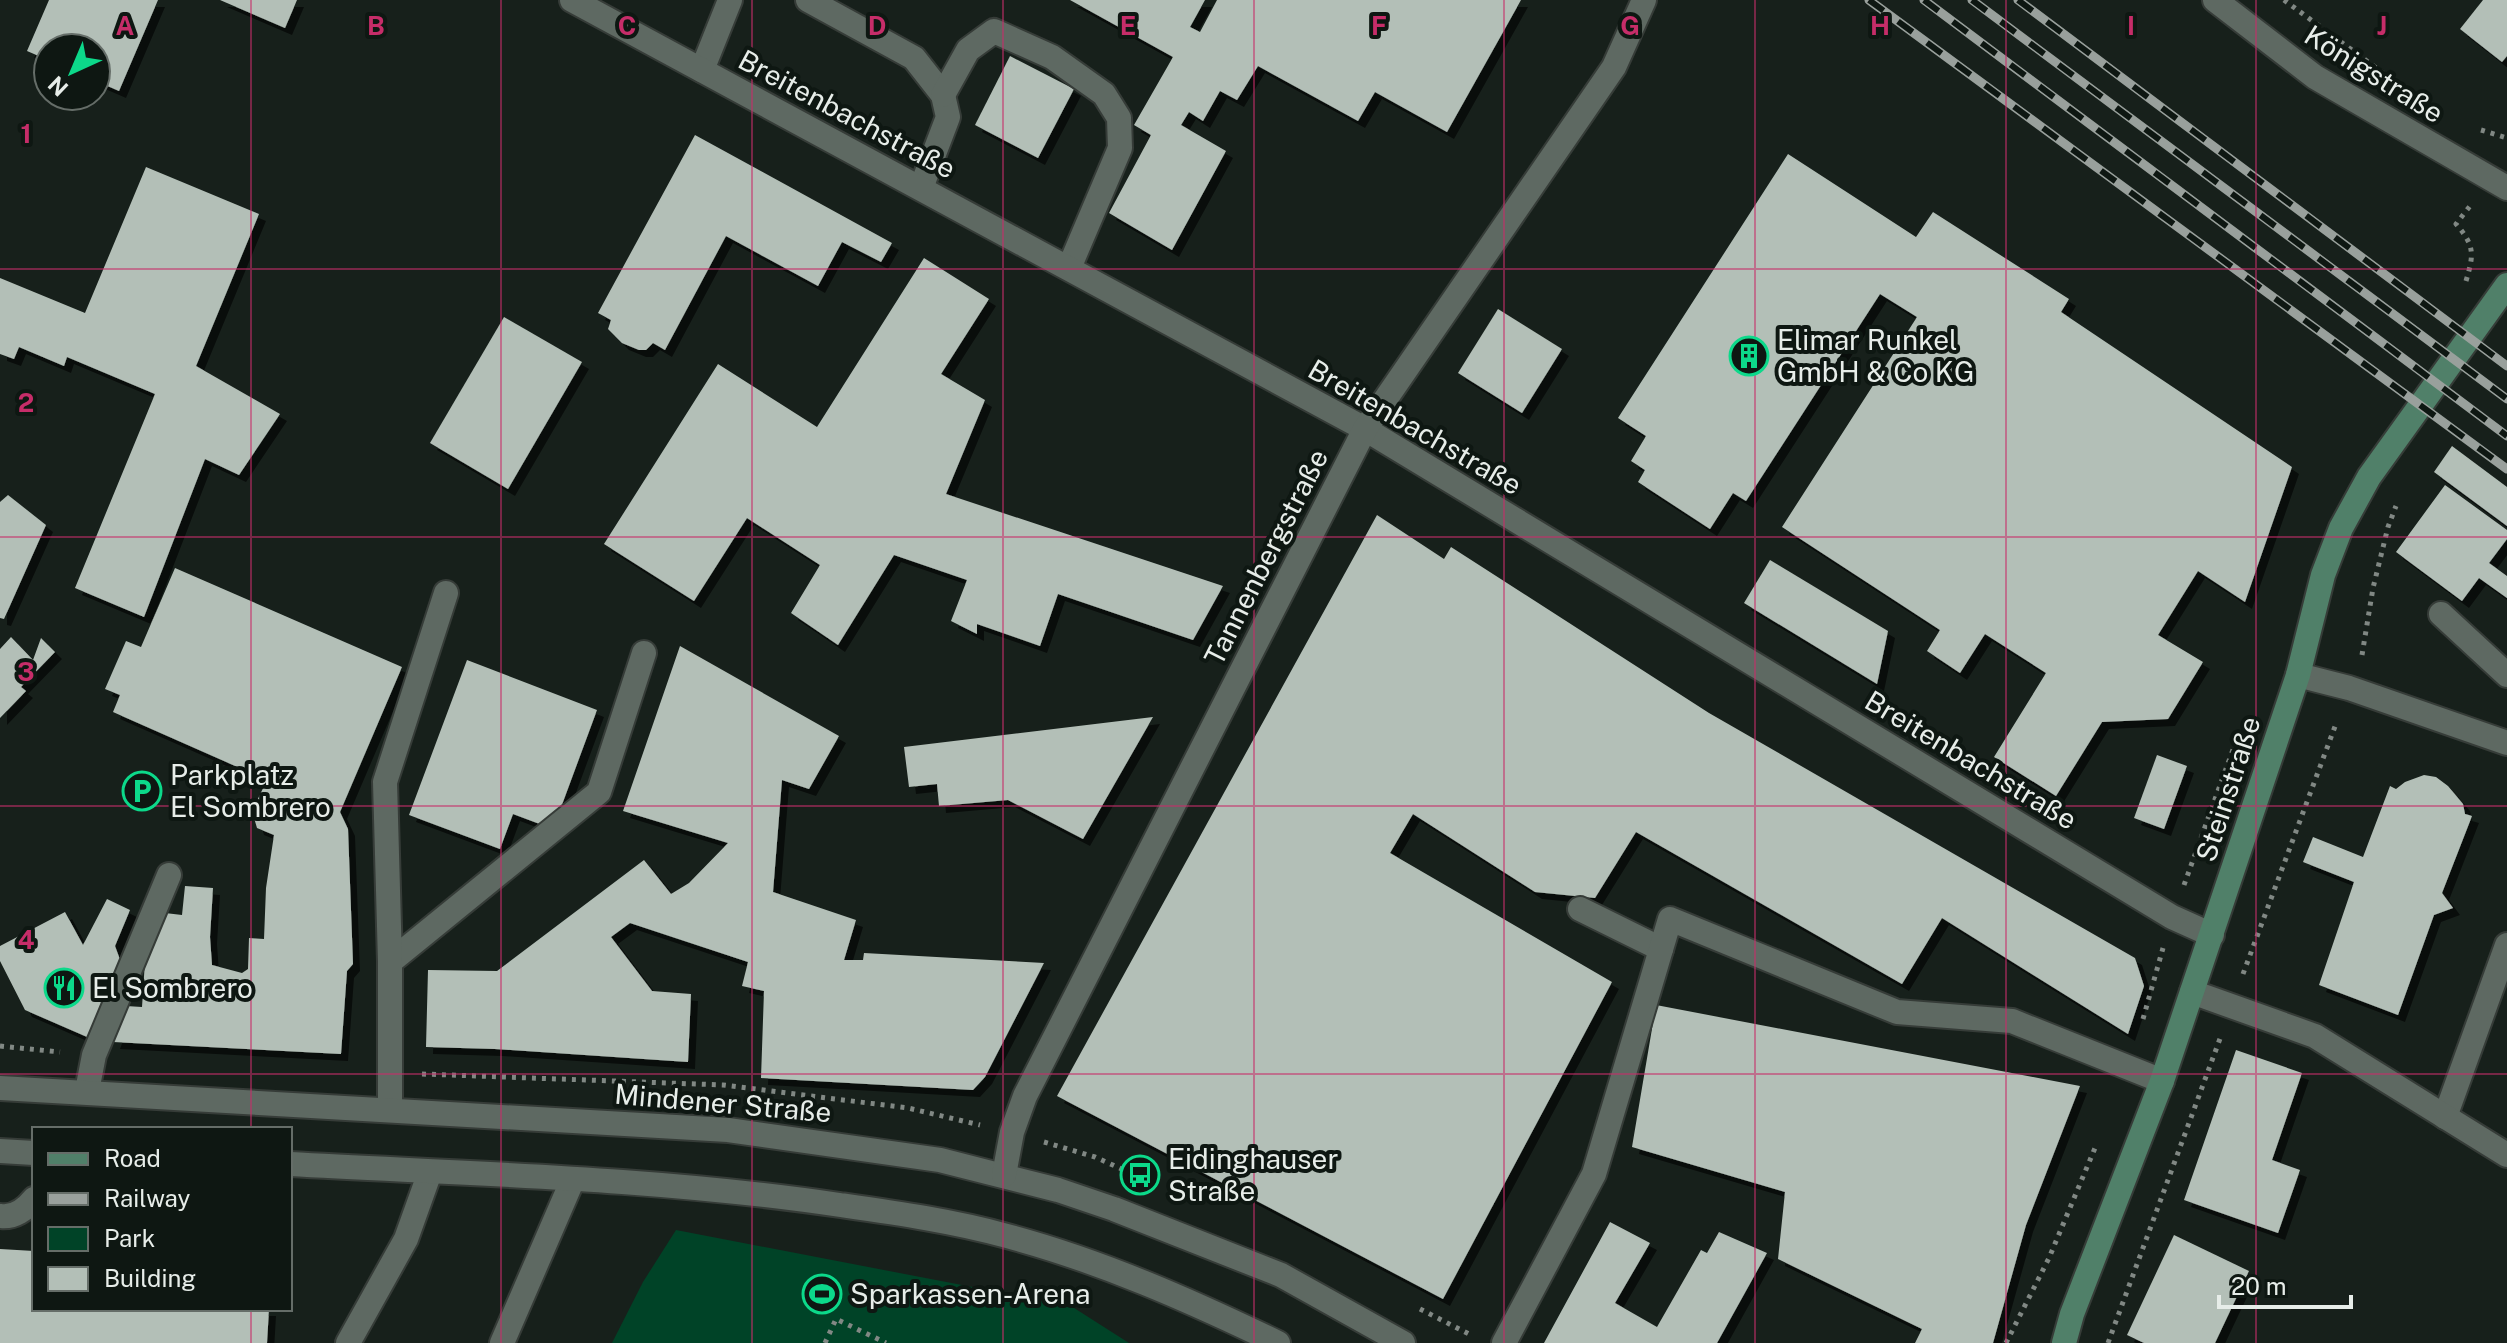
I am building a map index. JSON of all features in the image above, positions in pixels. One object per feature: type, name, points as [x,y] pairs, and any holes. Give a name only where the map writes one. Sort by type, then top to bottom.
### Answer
[{"type":"main road","name":"Steinstraße","points":[[2064,1343],[2072,1314],[2162,1081],[2212,935],[2298,675],[2323,575],[2341,528],[2369,477],[2507,285]]},
{"type":"street","name":"Breitenbachstraße","points":[[572,0],[1365,429],[2172,917],[2212,935]]},
{"type":"street","points":[[702,70],[730,0]]},
{"type":"street","points":[[808,0],[914,58],[943,95],[948,117],[921,188]]},
{"type":"street","name":"Tannenbergstraße","points":[[1004,1175],[1012,1132],[1025,1096],[1365,429],[1614,67],[1644,0]]},
{"type":"street","name":"Königstraße","points":[[2215,0],[2315,77],[2507,188]]},
{"type":"street","points":[[943,95],[968,50],[994,31],[1052,57],[1104,94],[1119,118],[1120,148],[1069,268]]},
{"type":"street","points":[[390,1109],[385,782],[446,593]]},
{"type":"street","points":[[2441,614],[2507,675]]},
{"type":"street","points":[[390,962],[599,792],[644,653]]},
{"type":"street","points":[[2298,675],[2349,688],[2507,743]]},
{"type":"street","points":[[87,1091],[94,1055],[169,875]]},
{"type":"street","points":[[1580,909],[1661,949]]},
{"type":"street","points":[[1504,1343],[1594,1174],[1670,919],[1897,1012],[2012,1021],[2162,1081]]},
{"type":"street","points":[[2445,1117],[2507,945]]},
{"type":"street","points":[[2192,992],[2315,1036],[2507,1155]]},
{"type":"street","name":"Mindener Straße","points":[[0,1088],[728,1130],[940,1160],[1004,1175],[1114,1209],[1281,1275],[1403,1343]]},
{"type":"street","points":[[0,1151],[32,1153]]},
{"type":"street","points":[[292,1164],[742,1190],[930,1218],[1081,1258],[1205,1308],[1278,1343]]},
{"type":"street","points":[[348,1343],[406,1239],[430,1172]]},
{"type":"street","points":[[502,1343],[573,1179]]},
{"type":"street","points":[[0,1216],[6,1217],[26,1209],[32,1202]]},
{"type":"path","points":[[2284,0],[2395,82]]},
{"type":"path","points":[[2474,127],[2507,138]]},
{"type":"path","points":[[2108,1343],[2365,646],[2373,588],[2397,504]]},
{"type":"path","points":[[825,1343],[836,1319],[886,1343]]},
{"type":"green space","name":"Sparkassen-Arena","points":[[676,1230],[1071,1306],[1129,1343],[612,1343],[643,1282]]},
{"type":"building","points":[[49,0],[158,0],[119,91],[112,88],[112,32],[35,32]]},
{"type":"building","points":[[220,0],[297,0],[285,28]]},
{"type":"building","points":[[1070,0],[1205,0],[1190,27],[1200,32],[1217,0],[1521,0],[1447,132],[1375,92],[1358,121],[1258,66],[1237,100],[1220,91],[1203,121],[1189,112],[1181,125],[1226,151],[1172,250],[1109,213],[1151,135],[1134,125],[1173,57]]},
{"type":"building","points":[[2483,0],[2507,0],[2507,56],[2502,62],[2460,29]]},
{"type":"building","points":[[1010,56],[1074,89],[1038,158],[975,125]]},
{"type":"building","points":[[695,135],[892,243],[881,262],[842,242],[818,286],[726,236],[665,350],[653,343],[646,350],[639,350],[622,343],[608,329],[611,320],[598,313]]},
{"type":"building","points":[[1788,154],[1916,237],[1933,212],[2069,299],[2061,312],[2292,467],[2245,602],[2198,571],[2158,635],[2203,662],[2168,719],[2102,722],[2056,796],[1994,757],[2046,673],[1985,634],[1960,673],[1927,651],[1940,630],[1782,527],[1917,317],[1880,294],[1746,501],[1733,493],[1710,529],[1638,482],[1645,470],[1631,461],[1646,436],[1618,418]]},
{"type":"building","points":[[146,167],[259,214],[196,366],[280,414],[239,475],[205,459],[144,617],[75,588],[155,394],[67,357],[64,366],[19,347],[14,359],[0,354],[0,278],[85,313]]},
{"type":"building","points":[[924,258],[989,299],[941,374],[985,400],[946,494],[1223,586],[1193,640],[1058,594],[1040,646],[977,624],[977,634],[951,621],[967,580],[894,555],[838,645],[791,613],[820,565],[747,518],[694,601],[604,544],[718,364],[817,427]]},
{"type":"building","points":[[1498,309],[1562,349],[1522,413],[1458,373]]},
{"type":"building","points":[[504,317],[582,362],[508,489],[430,443]]},
{"type":"building","points":[[2452,446],[2507,487],[2507,526],[2434,472]]},
{"type":"building","points":[[2445,485],[2507,530],[2507,539],[2489,563],[2507,576],[2507,598],[2479,578],[2462,601],[2396,552]]},
{"type":"building","points":[[8,495],[46,525],[4,619],[0,618],[0,502]]},
{"type":"building","points":[[1377,515],[1444,559],[1451,547],[1709,713],[2135,958],[2144,986],[2128,1034],[1942,918],[1902,984],[1636,832],[1595,898],[1535,892],[1413,814],[1390,853],[1612,982],[1443,1299],[1057,1096]]},
{"type":"building","points":[[1770,560],[1888,631],[1877,684],[1744,603]]},
{"type":"building","points":[[175,568],[402,667],[340,812],[348,829],[353,964],[347,971],[341,1054],[113,1042],[126,1006],[142,1007],[145,961],[165,913],[182,915],[185,886],[213,888],[212,965],[242,973],[248,969],[249,938],[264,939],[266,888],[274,835],[257,828],[252,811],[267,780],[113,712],[120,695],[105,689],[126,641],[141,647]]},
{"type":"building","points":[[11,637],[33,660],[41,638],[55,652],[21,687],[26,691],[0,718],[0,649]]},
{"type":"building","points":[[680,646],[839,736],[809,789],[782,780],[773,892],[856,920],[844,960],[863,960],[864,953],[1044,963],[985,1077],[973,1090],[761,1078],[764,991],[742,986],[748,962],[630,923],[611,937],[652,991],[691,994],[688,1062],[426,1047],[428,970],[497,971],[644,860],[671,894],[689,883],[728,843],[623,811]]},
{"type":"building","points":[[467,660],[597,710],[553,829],[513,814],[500,849],[409,815]]},
{"type":"building","points":[[1153,717],[1083,839],[1008,800],[939,806],[937,784],[909,787],[904,747]]},
{"type":"building","points":[[2157,755],[2187,766],[2164,829],[2134,818]]},
{"type":"building","points":[[2424,775],[2436,777],[2448,786],[2463,804],[2465,814],[2472,816],[2442,893],[2453,908],[2434,915],[2398,1015],[2319,985],[2354,882],[2303,862],[2313,837],[2363,857],[2390,786],[2396,789]]},
{"type":"building","name":"El Sombrero","points":[[107,899],[130,910],[115,946],[122,965],[94,1040],[25,1010],[0,961],[0,946],[65,912],[83,945]]},
{"type":"building","points":[[1656,1005],[2080,1086],[2026,1225],[1993,1343],[1915,1343],[1922,1329],[1778,1259],[1785,1192],[1632,1147]]},
{"type":"building","points":[[2236,1050],[2302,1073],[2272,1160],[2300,1170],[2278,1233],[2184,1200]]},
{"type":"building","points":[[1610,1222],[1650,1243],[1615,1303],[1657,1327],[1701,1250],[1707,1253],[1719,1232],[1767,1253],[1717,1343],[1544,1343]]},
{"type":"building","points":[[2174,1235],[2249,1271],[2215,1343],[2144,1343],[2127,1335]]},
{"type":"building","points":[[0,1249],[32,1251],[32,1311],[269,1311],[267,1343],[0,1343]]},
{"type":"railway","points":[[1869,0],[2507,469]]},
{"type":"railway","points":[[1924,0],[2507,436]]},
{"type":"railway","points":[[1972,0],[2507,399]]},
{"type":"railway","points":[[2018,0],[2507,366]]},
{"type":"place","name":"Elimar Runkel GmbH & Co KG","points":[[1749,356]]},
{"type":"place","name":"Parkplatz El Sombrero","points":[[142,791]]},
{"type":"place","name":"El Sombrero","points":[[64,988]]},
{"type":"place","name":"Eidinghauser Straße","points":[[1140,1175]]},
{"type":"place","name":"Sparkassen-Arena","points":[[822,1294]]}]
